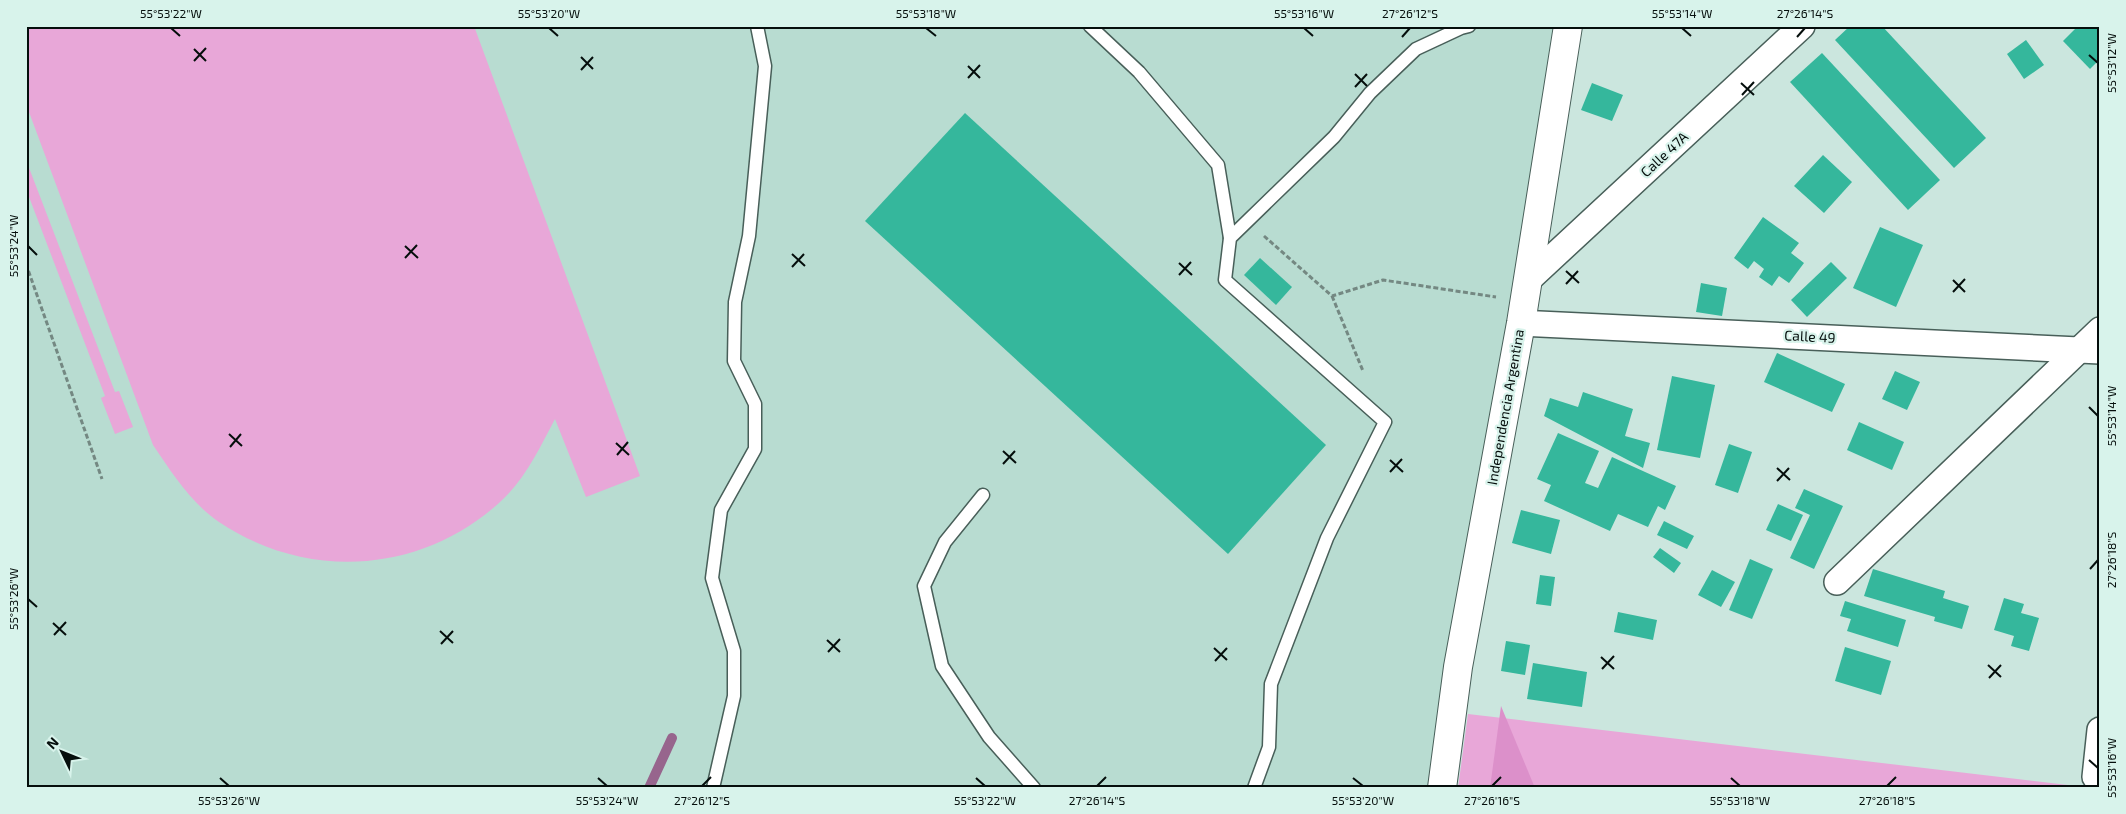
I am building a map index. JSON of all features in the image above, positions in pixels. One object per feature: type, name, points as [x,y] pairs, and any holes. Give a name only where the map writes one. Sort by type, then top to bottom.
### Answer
[{"type":"main road","name":"Independencia Argentina","points":[[1442,788],[1458,667],[1524,302],[1568,26]]},
{"type":"street","name":"Calle 47A","points":[[1524,302],[1802,26]]},
{"type":"street","name":"Calle 49","points":[[1524,302],[2088,350]]},
{"type":"street","points":[[1837,582],[2088,350],[2100,330]]},
{"type":"street","points":[[2098,777],[2100,730]]},
{"type":"lane","points":[[713,788],[734,696],[734,651],[712,578],[721,510],[755,449],[755,404],[734,361],[734,302],[749,236],[765,66],[757,26]]},
{"type":"lane","points":[[1090,26],[1140,72],[1218,165],[1230,238],[1225,280],[1385,422],[1327,538],[1271,684],[1269,747],[1254,788]]},
{"type":"lane","points":[[1230,238],[1334,137],[1370,93],[1416,48],[1469,26]]},
{"type":"lane","points":[[983,494],[945,542],[924,586],[942,666],[989,737],[1034,788]]},
{"type":"path","points":[[1247,221],[1332,296],[1366,377]]},
{"type":"path","points":[[26,264],[102,479]]},
{"type":"path","points":[[1332,296],[1383,280],[1524,302]]},
{"type":"shaded area","points":[[26,26],[1560,26],[1440,788],[26,788]]},
{"type":"shaded area","points":[[26,26],[474,26],[640,476],[586,497],[555,419],[524,474],[499,503],[468,527],[434,544],[399,556],[362,561],[325,561],[289,554],[253,541],[219,522],[191,497],[153,445],[26,104]]},
{"type":"shaded area","points":[[26,160],[115,392],[119,391],[133,427],[115,434],[101,398],[105,396],[26,189]]},
{"type":"shaded area","points":[[1501,706],[1535,788],[1490,788]]},
{"type":"shaded area","points":[[1468,714],[2093,788],[1458,788]]},
{"type":"building","points":[[1850,26],[1882,26],[1986,138],[1954,168],[1835,40]]},
{"type":"building","points":[[2078,26],[2100,26],[2100,59],[2090,69],[2063,41]]},
{"type":"building","points":[[2026,40],[2044,65],[2024,79],[2007,54]]},
{"type":"building","points":[[1822,53],[1940,180],[1908,210],[1790,82]]},
{"type":"building","points":[[1592,83],[1623,95],[1612,121],[1581,110]]},
{"type":"building","points":[[965,113],[1326,445],[1228,554],[865,221]]},
{"type":"building","points":[[1823,155],[1852,182],[1824,213],[1794,186]]},
{"type":"building","points":[[1763,217],[1799,243],[1791,253],[1804,263],[1789,283],[1779,276],[1772,286],[1759,277],[1764,269],[1754,261],[1748,269],[1734,258]]},
{"type":"building","points":[[1880,227],[1923,245],[1896,307],[1853,288]]},
{"type":"building","points":[[1260,258],[1292,287],[1276,305],[1244,275]]},
{"type":"building","points":[[1831,262],[1847,278],[1807,317],[1791,300]]},
{"type":"building","points":[[1701,283],[1727,288],[1722,316],[1696,312]]},
{"type":"building","points":[[1777,353],[1845,384],[1832,412],[1764,382]]},
{"type":"building","points":[[1895,371],[1920,382],[1907,410],[1882,399]]},
{"type":"building","points":[[1672,376],[1715,385],[1700,458],[1657,450]]},
{"type":"building","points":[[1583,392],[1633,409],[1625,436],[1650,443],[1643,468],[1544,416],[1550,398],[1578,407]]},
{"type":"building","points":[[1859,422],[1904,442],[1892,470],[1847,450]]},
{"type":"building","points":[[1558,433],[1599,451],[1585,483],[1598,488],[1612,457],[1676,486],[1665,510],[1658,506],[1648,527],[1618,514],[1610,531],[1544,501],[1551,485],[1537,479]]},
{"type":"building","points":[[1729,444],[1752,452],[1738,493],[1715,485]]},
{"type":"building","points":[[1804,489],[1843,506],[1814,569],[1790,558],[1810,515],[1795,508]]},
{"type":"building","points":[[1778,504],[1803,515],[1791,541],[1766,530]]},
{"type":"building","points":[[1521,510],[1560,520],[1551,554],[1512,543]]},
{"type":"building","points":[[1664,521],[1694,536],[1687,549],[1657,535]]},
{"type":"building","points":[[1660,548],[1681,563],[1674,573],[1653,557]]},
{"type":"building","points":[[1750,559],[1773,569],[1752,619],[1729,610]]},
{"type":"building","points":[[1873,569],[1945,591],[1943,598],[1969,606],[1962,629],[1934,621],[1935,617],[1864,596]]},
{"type":"building","points":[[1712,570],[1735,582],[1721,607],[1698,595]]},
{"type":"building","points":[[1540,575],[1555,577],[1551,606],[1536,604]]},
{"type":"building","points":[[2004,598],[2024,604],[2021,613],[2039,618],[2029,651],[2011,646],[2014,636],[1994,630]]},
{"type":"building","points":[[1845,601],[1906,620],[1898,647],[1847,631],[1851,619],[1840,616]]},
{"type":"building","points":[[1618,612],[1657,620],[1653,640],[1614,632]]},
{"type":"building","points":[[1506,641],[1530,645],[1525,675],[1501,671]]},
{"type":"building","points":[[1845,647],[1891,661],[1881,695],[1835,681]]},
{"type":"building","points":[[1533,663],[1587,672],[1582,707],[1527,699]]},
{"type":"waterway","points":[[649,788],[672,738]]}]
